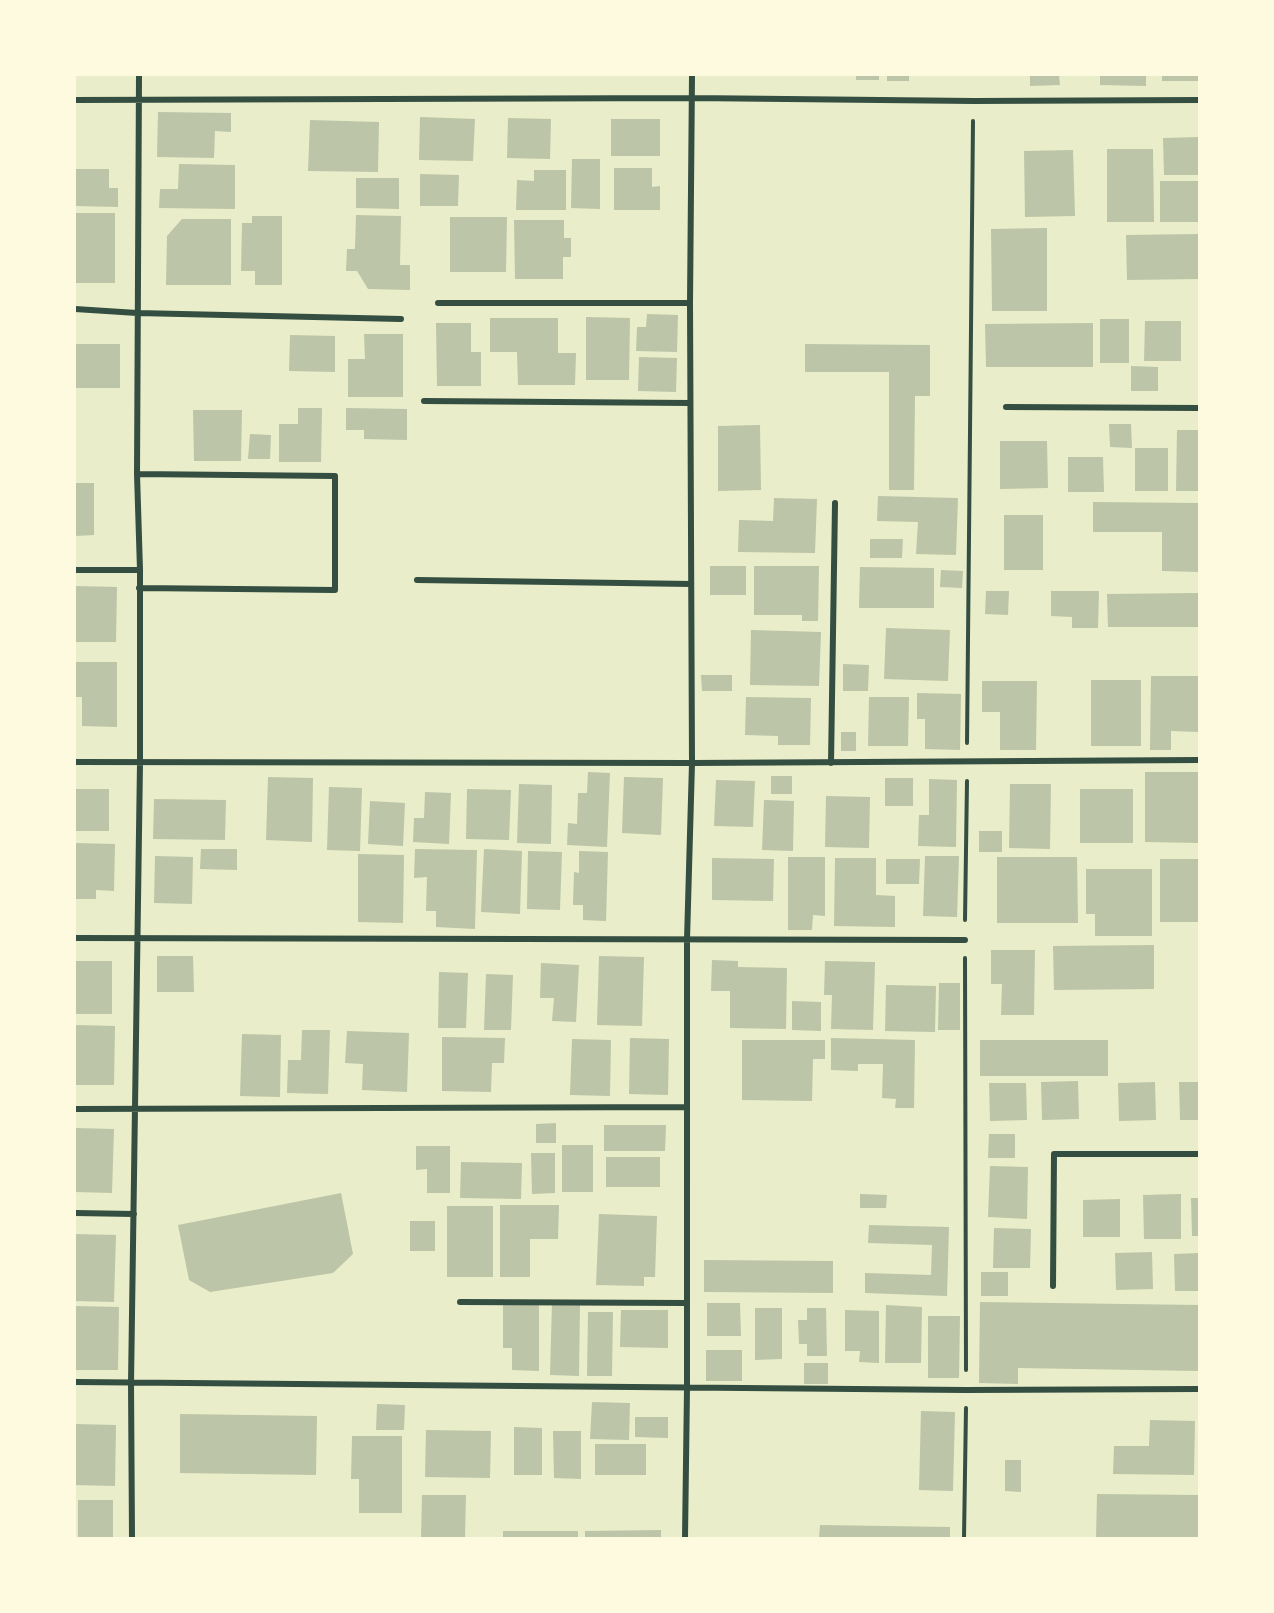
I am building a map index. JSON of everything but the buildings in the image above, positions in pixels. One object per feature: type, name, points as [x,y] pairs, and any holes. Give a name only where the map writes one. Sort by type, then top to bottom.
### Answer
[{"type":"street","points":[[132,1538],[131,1383],[140,763],[140,570],[137,474],[139,75]]},
{"type":"street","points":[[685,1538],[687,940],[692,763],[690,303],[692,75]]},
{"type":"street","points":[[75,100],[692,98],[974,101],[1199,100]]},
{"type":"street","points":[[438,303],[690,303]]},
{"type":"street","points":[[75,309],[137,314],[402,319]]},
{"type":"street","points":[[424,401],[690,403]]},
{"type":"street","points":[[1006,406],[1199,408]]},
{"type":"street","points":[[137,474],[335,476],[335,590],[139,588]]},
{"type":"street","points":[[831,763],[835,503]]},
{"type":"street","points":[[75,570],[140,570]]},
{"type":"street","points":[[417,580],[691,584]]},
{"type":"street","points":[[75,762],[831,763],[1199,760]]},
{"type":"street","points":[[75,938],[965,940]]},
{"type":"street","points":[[75,1109],[687,1107]]},
{"type":"street","points":[[1053,1286],[1054,1154],[1199,1154]]},
{"type":"street","points":[[75,1214],[134,1214]]},
{"type":"street","points":[[460,1302],[686,1303]]},
{"type":"street","points":[[75,1382],[966,1390],[1199,1389]]},
{"type":"path","points":[[964,1538],[965,940],[974,101]]}]
